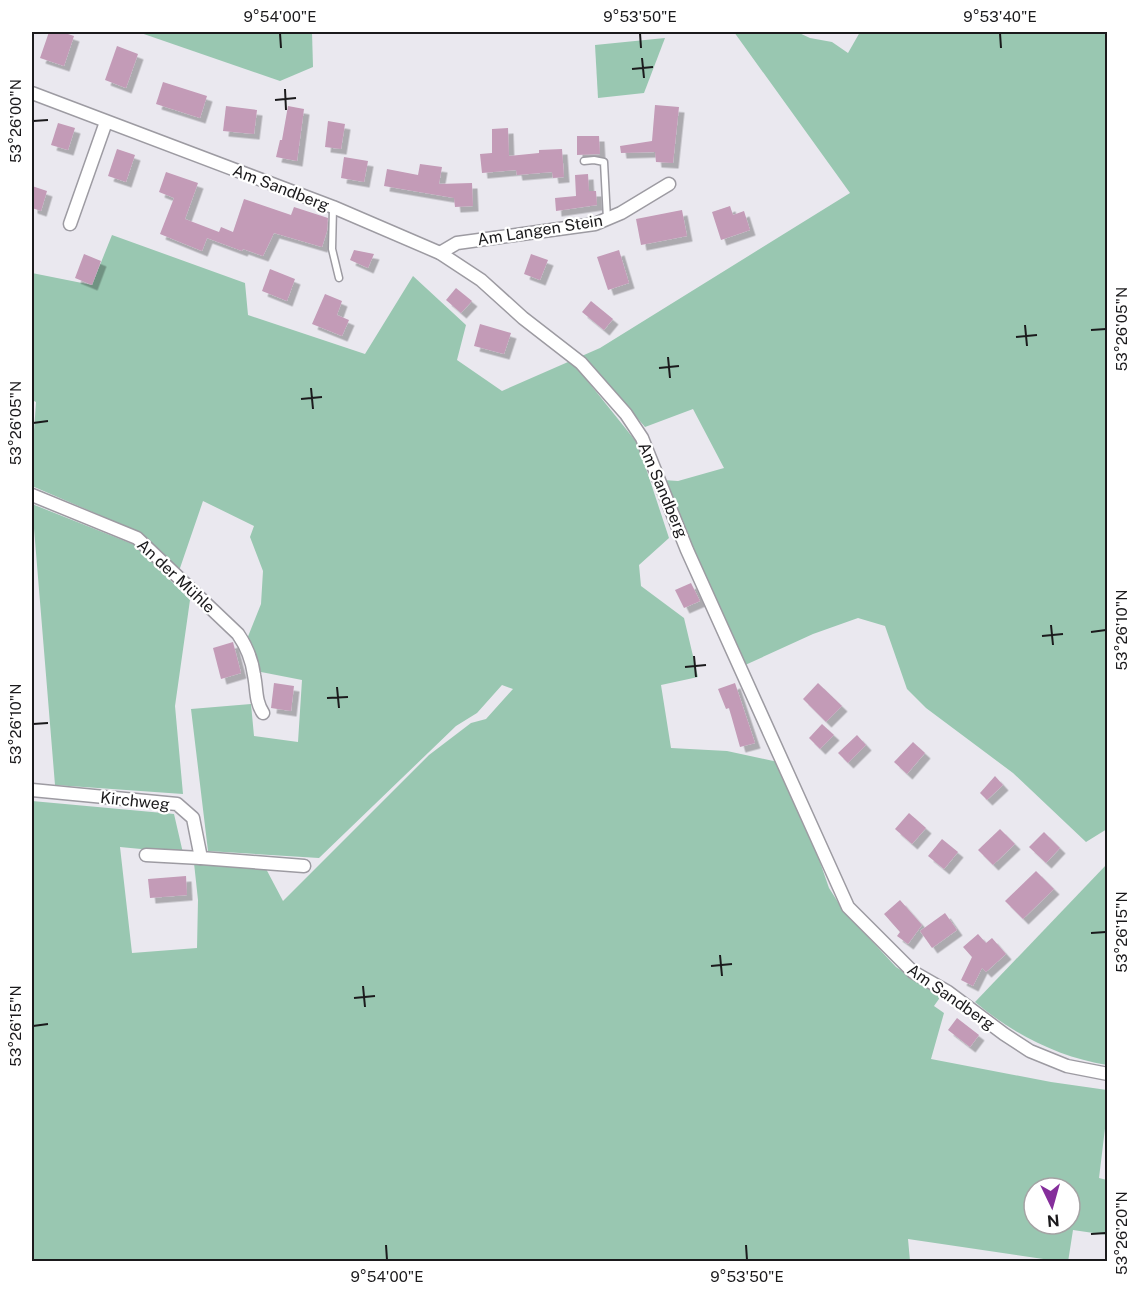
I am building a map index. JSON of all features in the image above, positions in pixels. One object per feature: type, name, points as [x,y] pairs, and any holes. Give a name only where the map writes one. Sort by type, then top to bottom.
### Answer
[{"type":"street","name":"Am Sandberg","points":[[32,93],[333,207],[440,253],[481,280],[523,318],[581,363],[626,414],[642,438],[687,550],[848,907],[913,972],[948,992],[1004,1034],[1030,1050],[1066,1066],[1107,1074]]},
{"type":"street","points":[[70,224],[106,122]]},
{"type":"street","name":"Am Langen Stein","points":[[440,253],[457,243],[595,224],[607,220],[669,184]]},
{"type":"street","name":"An der Mühle","points":[[32,495],[137,538],[238,634],[248,649],[254,674],[257,703],[263,713]]},
{"type":"street","name":"Kirchweg","points":[[32,790],[177,804],[193,818],[201,858]]},
{"type":"street","points":[[146,855],[304,866]]},
{"type":"lane","points":[[584,161],[604,162],[607,220]]},
{"type":"lane","points":[[333,207],[332,249],[339,278]]},
{"type":"green space","points":[[138,32],[312,32],[313,67],[280,81]]},
{"type":"green space","points":[[734,32],[797,32],[810,38],[832,42],[848,53],[860,32],[1107,32],[1107,829],[1086,842],[1013,773],[926,708],[907,689],[885,626],[858,618],[813,634],[743,666],[663,480],[678,481],[724,468],[693,409],[645,427],[594,368],[582,374],[638,444],[669,538],[639,565],[641,586],[684,618],[698,677],[661,685],[671,748],[727,751],[778,762],[796,793],[829,888],[843,910],[896,967],[941,996],[934,1006],[944,1013],[931,1059],[1051,1082],[1107,1090],[1107,1112],[1099,1178],[1107,1180],[1107,1235],[1082,1231],[1082,1176],[1022,1176],[1022,1236],[1072,1236],[1068,1262],[908,1239],[910,1261],[32,1261],[32,801],[174,814],[183,853],[120,847],[132,953],[197,948],[198,900],[194,863],[264,865],[283,901],[429,755],[471,723],[486,719],[513,689],[502,685],[477,713],[456,726],[319,858],[208,851],[191,709],[251,704],[254,736],[298,742],[302,680],[261,672],[247,639],[261,604],[263,571],[250,537],[254,526],[203,501],[179,571],[141,533],[32,486],[36,402],[32,400],[32,273],[92,285],[112,235],[245,283],[248,315],[365,354],[413,276],[466,325],[457,360],[502,391],[600,348],[850,193]]},
{"type":"green space","points":[[665,38],[644,93],[598,98],[595,45]]},
{"type":"green space","points":[[32,504],[135,545],[190,600],[175,706],[183,794],[55,785]]},
{"type":"green space","points":[[1107,864],[1107,1065],[1071,1056],[1037,1042],[1005,1024],[975,1002]]},
{"type":"building","points":[[49,32],[62,32],[74,36],[64,66],[40,58]]},
{"type":"building","points":[[117,46],[138,54],[126,88],[105,80]]},
{"type":"building","points":[[163,82],[207,96],[200,118],[156,104]]},
{"type":"building","points":[[655,105],[679,107],[673,163],[656,162],[655,152],[621,153],[620,146],[652,141]]},
{"type":"building","points":[[226,106],[257,110],[254,134],[223,131]]},
{"type":"building","points":[[288,106],[304,109],[297,161],[276,157],[280,140],[282,140]]},
{"type":"building","points":[[328,121],[345,124],[341,149],[325,147]]},
{"type":"building","points":[[58,123],[75,128],[68,150],[51,145]]},
{"type":"building","points":[[508,128],[509,156],[539,153],[539,150],[562,149],[564,177],[553,178],[552,172],[517,175],[516,170],[482,173],[480,154],[492,153],[492,129]]},
{"type":"building","points":[[577,136],[599,136],[600,154],[577,155]]},
{"type":"building","points":[[117,149],[135,155],[126,182],[108,176]]},
{"type":"building","points":[[344,157],[368,161],[364,182],[341,178]]},
{"type":"building","points":[[420,164],[442,167],[439,184],[472,183],[473,206],[455,207],[454,198],[384,186],[387,169],[418,175]]},
{"type":"building","points":[[166,172],[198,183],[185,219],[219,232],[221,227],[233,232],[244,199],[291,215],[294,207],[328,218],[322,247],[274,233],[263,256],[207,238],[202,251],[160,234],[174,198],[159,192]]},
{"type":"building","points":[[588,174],[589,191],[596,191],[597,205],[556,211],[555,198],[576,196],[575,175]]},
{"type":"building","points":[[32,186],[47,191],[41,211],[32,208]]},
{"type":"building","points":[[730,206],[733,215],[744,211],[750,230],[721,240],[712,212]]},
{"type":"building","points":[[682,210],[687,236],[641,245],[636,219]]},
{"type":"building","points":[[354,250],[374,254],[368,268],[350,260]]},
{"type":"building","points":[[619,250],[629,283],[608,290],[597,257]]},
{"type":"building","points":[[84,254],[101,261],[92,285],[75,278]]},
{"type":"building","points":[[531,254],[548,260],[540,280],[524,274]]},
{"type":"building","points":[[270,269],[295,279],[287,301],[262,291]]},
{"type":"building","points":[[456,288],[472,301],[461,313],[446,300]]},
{"type":"building","points":[[325,294],[342,301],[337,315],[349,320],[342,336],[312,324]]},
{"type":"building","points":[[591,301],[613,319],[604,330],[582,312]]},
{"type":"building","points":[[480,324],[511,333],[504,354],[474,346]]},
{"type":"building","points":[[691,583],[700,601],[684,608],[675,590]]},
{"type":"building","points":[[233,642],[241,673],[221,679],[213,648]]},
{"type":"building","points":[[274,683],[294,686],[291,711],[271,708]]},
{"type":"building","points":[[735,683],[755,743],[740,747],[729,708],[726,709],[718,689]]},
{"type":"building","points":[[818,683],[842,706],[826,722],[803,699]]},
{"type":"building","points":[[822,724],[834,735],[820,749],[809,738]]},
{"type":"building","points":[[857,735],[866,745],[848,763],[838,753]]},
{"type":"building","points":[[913,742],[925,753],[907,774],[894,762]]},
{"type":"building","points":[[995,776],[1003,785],[987,800],[980,793]]},
{"type":"building","points":[[909,813],[926,828],[912,844],[895,829]]},
{"type":"building","points":[[1000,829],[1015,844],[993,865],[978,850]]},
{"type":"building","points":[[1044,832],[1060,848],[1046,863],[1029,847]]},
{"type":"building","points":[[942,839],[958,852],[944,869],[928,856]]},
{"type":"building","points":[[1036,871],[1054,889],[1023,919],[1005,901]]},
{"type":"building","points":[[186,876],[187,895],[150,898],[148,879]]},
{"type":"building","points":[[900,900],[922,925],[908,944],[897,936],[900,932],[884,914]]},
{"type":"building","points":[[945,913],[957,930],[932,948],[920,931]]},
{"type":"building","points":[[978,934],[986,943],[992,938],[1006,954],[986,972],[982,968],[973,986],[961,980],[972,957],[963,947]]},
{"type":"building","points":[[957,1018],[979,1035],[970,1047],[948,1030]]}]
